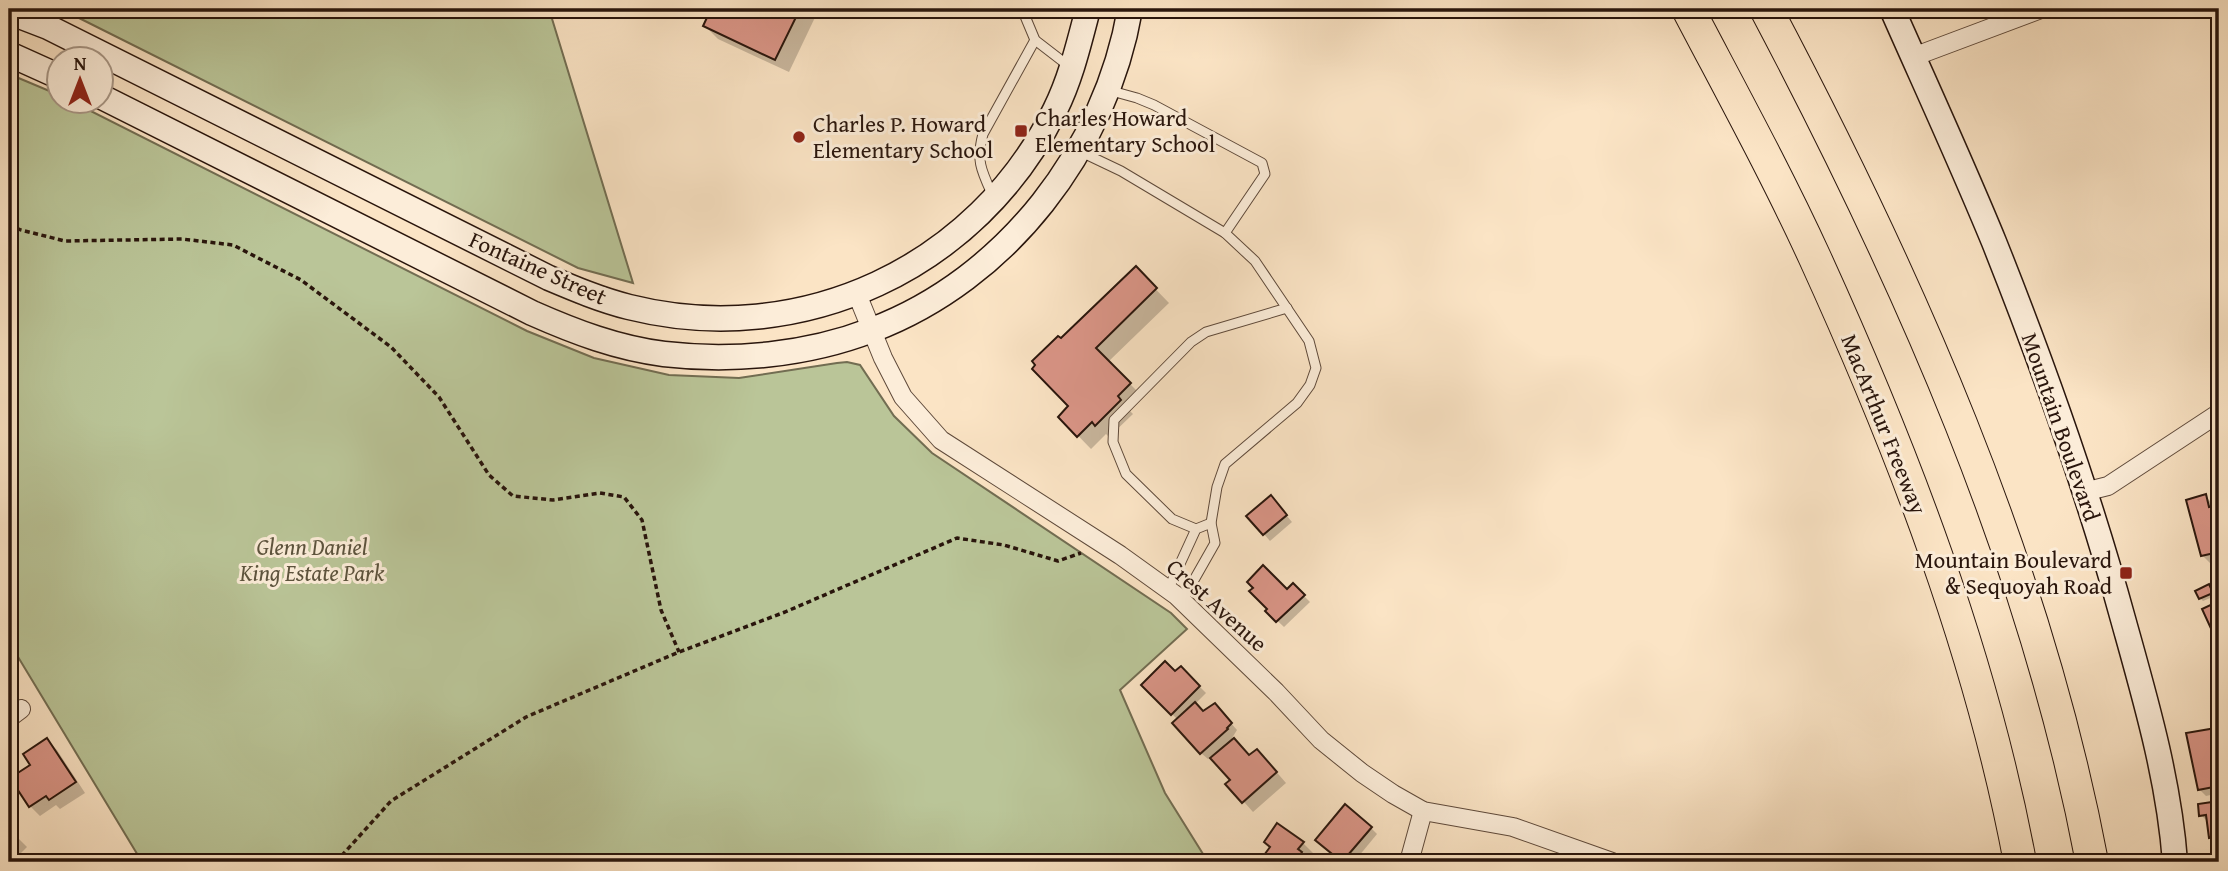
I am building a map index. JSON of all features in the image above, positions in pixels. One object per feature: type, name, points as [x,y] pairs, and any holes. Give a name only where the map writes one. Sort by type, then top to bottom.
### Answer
[{"type":"highway","name":"MacArthur Freeway","points":[[1688,9],[1814,256],[1900,460],[1937,560],[1991,734],[2020,862]]},
{"type":"highway","points":[[1766,9],[1838,147],[1879,233],[1967,436],[2041,653],[2063,729],[2091,862]]},
{"type":"street","name":"Fontaine Street","points":[[9,12],[58,32],[549,278],[590,296],[630,308],[668,314],[753,317],[802,310],[857,294],[892,278],[936,251],[971,224],[1031,152],[1056,108],[1072,68],[1088,9]]},
{"type":"street","name":"Fontaine Street","points":[[116,104],[532,313],[576,332],[621,346],[663,354],[758,356],[813,348],[872,330],[911,312],[959,283],[996,253],[1035,212],[1063,176],[1091,128],[1108,90],[1125,39],[1130,9]]},
{"type":"street","name":"Mountain Boulevard","points":[[1892,9],[1968,181],[2025,321],[2084,492],[2113,580],[2145,697],[2163,775],[2175,862]]},
{"type":"street","points":[[1913,57],[2041,9]]},
{"type":"street","points":[[9,54],[46,71]]},
{"type":"street","name":"Crest Avenue","points":[[857,294],[883,358],[903,397],[941,440],[1175,595],[1276,692],[1321,740],[1393,794],[1423,811],[1513,827],[1612,862]]},
{"type":"street","points":[[2084,492],[2108,486],[2219,412]]},
{"type":"street","points":[[1409,862],[1423,811]]},
{"type":"lane","points":[[1022,9],[1035,40],[1072,68]]},
{"type":"lane","points":[[995,198],[980,167],[979,149],[983,134],[1035,40]]},
{"type":"lane","points":[[1108,90],[1137,97],[1154,105],[1262,163],[1265,174],[1225,233]]},
{"type":"lane","points":[[1077,151],[1121,171],[1225,233],[1255,261],[1287,308],[1309,341],[1316,368],[1310,385],[1297,403],[1225,464],[1217,487],[1211,523],[1215,542],[1175,595]]},
{"type":"lane","points":[[1211,523],[1196,528],[1172,519],[1126,474],[1113,442],[1114,420],[1191,342],[1206,332],[1287,308]]},
{"type":"lane","points":[[1175,595],[1196,528]]},
{"type":"path","points":[[9,225],[65,241],[182,239],[233,245],[301,280],[401,357],[439,397],[489,475],[513,496],[553,500],[600,494],[624,497],[642,520],[661,610],[679,652]]},
{"type":"path","points":[[336,862],[391,802],[526,717],[679,652],[785,612],[957,538],[1004,545],[1058,561],[1103,545]]},
{"type":"green space","points":[[61,9],[549,9],[633,283],[578,268]]},
{"type":"green space","name":"Glenn Daniel King Estate Park","points":[[9,74],[46,90],[46,116],[101,116],[527,331],[594,358],[669,375],[739,378],[837,363],[860,365],[894,416],[932,453],[1171,613],[1187,629],[1120,690],[1165,793],[1208,862],[142,862],[9,642]]},
{"type":"building","points":[[711,9],[800,9],[775,60],[703,26]]},
{"type":"building","points":[[1136,266],[1157,288],[1096,348],[1131,383],[1118,396],[1121,400],[1095,426],[1092,422],[1077,437],[1058,417],[1068,406],[1032,369],[1035,365],[1032,361],[1058,336],[1061,338]]},
{"type":"building","points":[[2206,494],[2209,507],[2219,505],[2219,552],[2201,556],[2186,500]]},
{"type":"building","points":[[1271,495],[1287,515],[1263,535],[1246,516]]},
{"type":"building","points":[[1263,565],[1287,589],[1293,583],[1305,595],[1276,622],[1249,591],[1253,588],[1247,582]]},
{"type":"building","points":[[2209,584],[2213,593],[2199,599],[2195,591]]},
{"type":"building","points":[[2219,601],[2219,630],[2213,633],[2202,609]]},
{"type":"building","points":[[1165,661],[1175,671],[1181,666],[1200,686],[1171,715],[1141,685]]},
{"type":"building","points":[[1195,702],[1203,711],[1215,703],[1232,723],[1200,754],[1172,723]]},
{"type":"building","points":[[2216,728],[2219,743],[2219,786],[2198,790],[2186,733]]},
{"type":"building","points":[[47,738],[76,782],[49,800],[46,796],[29,807],[10,778],[30,765],[23,754]]},
{"type":"building","points":[[1234,738],[1249,755],[1257,749],[1277,772],[1242,803],[1225,784],[1230,780],[1210,758]]},
{"type":"building","points":[[2219,801],[2219,836],[2209,838],[2206,815],[2199,816],[2198,804]]},
{"type":"building","points":[[1345,804],[1372,827],[1342,862],[1315,840]]},
{"type":"building","points":[[1277,823],[1304,842],[1298,849],[1302,852],[1299,857],[1307,862],[1259,862],[1270,847],[1264,842]]},
{"type":"place","name":"Charles Howard Elementary School","points":[[1021,131]]},
{"type":"place","name":"Charles P. Howard Elementary School","points":[[799,137]]},
{"type":"place","name":"Mountain Boulevard & Sequoyah Road","points":[[2126,573]]}]
